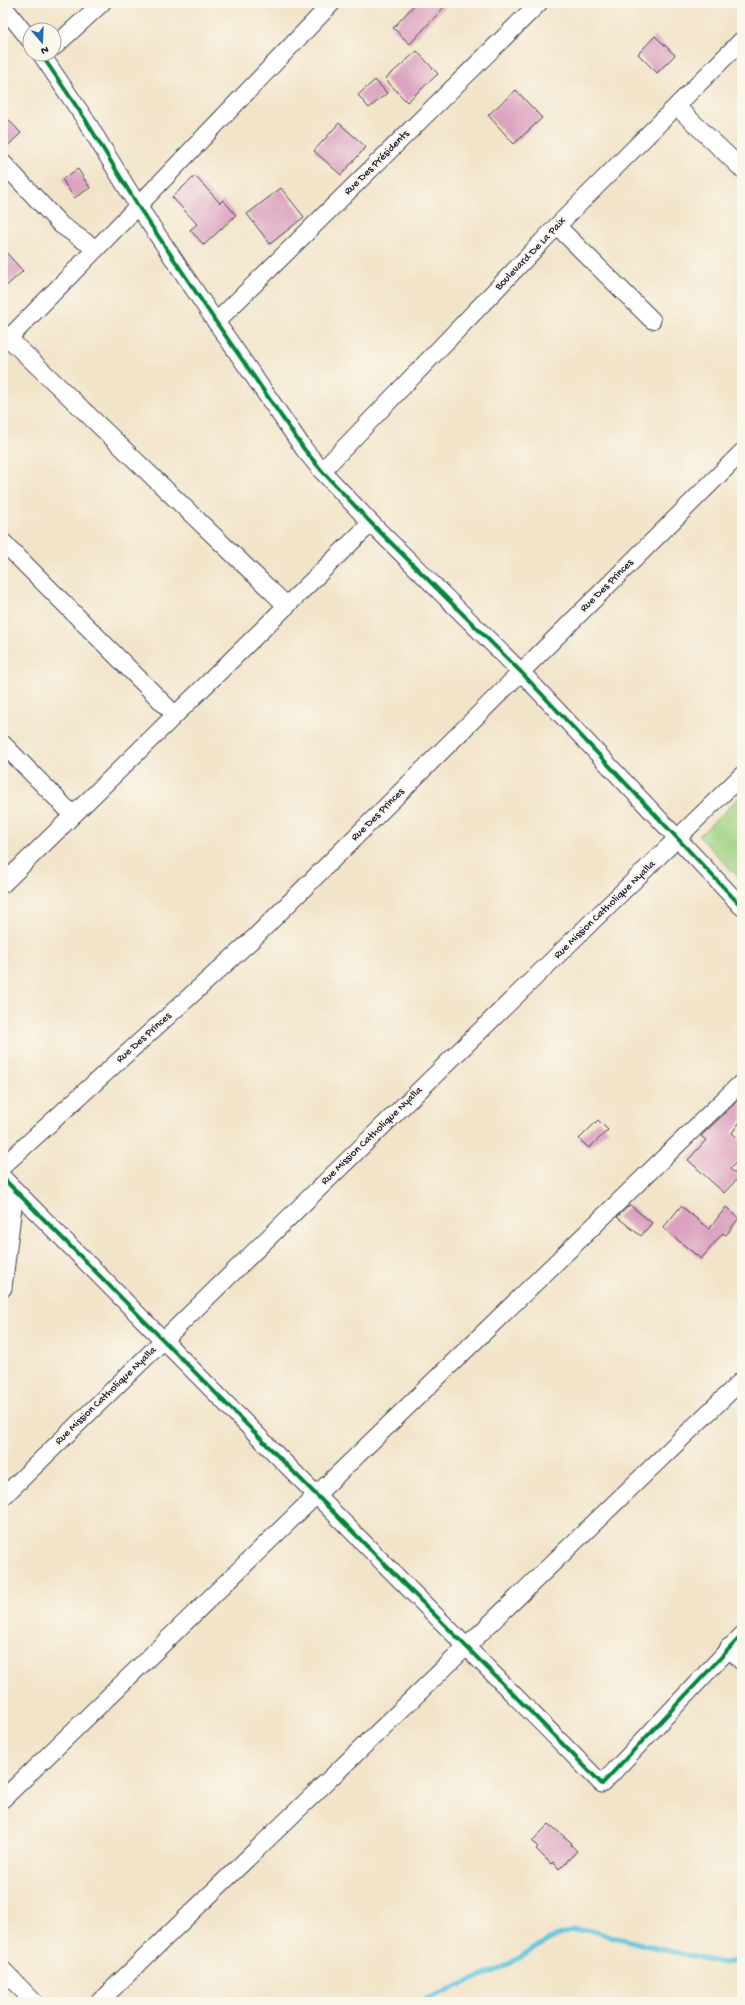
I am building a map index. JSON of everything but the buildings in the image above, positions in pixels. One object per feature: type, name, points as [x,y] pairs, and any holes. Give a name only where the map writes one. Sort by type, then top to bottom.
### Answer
[{"type":"street","points":[[62,39],[102,3]]},
{"type":"street","points":[[287,606],[6,336],[96,249],[332,3]]},
{"type":"street","name":"Rue Des Présidents","points":[[216,322],[539,3]]},
{"type":"street","points":[[3,6],[22,30]]},
{"type":"street","name":"Boulevard De La Paix","points":[[322,471],[557,226],[742,40]]},
{"type":"street","points":[[51,62],[138,206],[304,449],[322,471],[372,523],[521,672],[742,907]]},
{"type":"street","points":[[677,107],[742,169]]},
{"type":"street","points":[[3,163],[62,225],[96,249]]},
{"type":"street","points":[[557,226],[652,320]]},
{"type":"street","name":"Rue Des Princes","points":[[3,1166],[254,938],[742,452]]},
{"type":"street","points":[[3,884],[372,523]]},
{"type":"street","points":[[3,542],[176,715]]},
{"type":"street","points":[[3,744],[73,815]]},
{"type":"street","name":"Rue Mission Catholique Nyalla","points":[[3,1497],[742,775]]},
{"type":"street","points":[[3,1799],[742,1082]]},
{"type":"street","points":[[9,1184],[602,1784],[728,1648],[742,1635]]},
{"type":"street","points":[[3,1288],[9,1184]]},
{"type":"street","points":[[99,2002],[742,1380]]},
{"type":"street","points":[[728,1648],[742,1662]]},
{"type":"street","points":[[3,1970],[34,2002]]},
{"type":"green space","points":[[742,795],[742,881],[699,836]]},
{"type":"waterway","points":[[419,2002],[504,1967],[552,1938],[572,1931],[588,1930],[652,1947],[723,1963],[742,1960]]},
{"type":"cycle path","points":[[46,62],[85,119],[138,206],[216,322],[304,449],[322,471],[371,523],[521,672],[742,907]]},
{"type":"cycle path","points":[[3,1178],[602,1784],[742,1635]]}]
